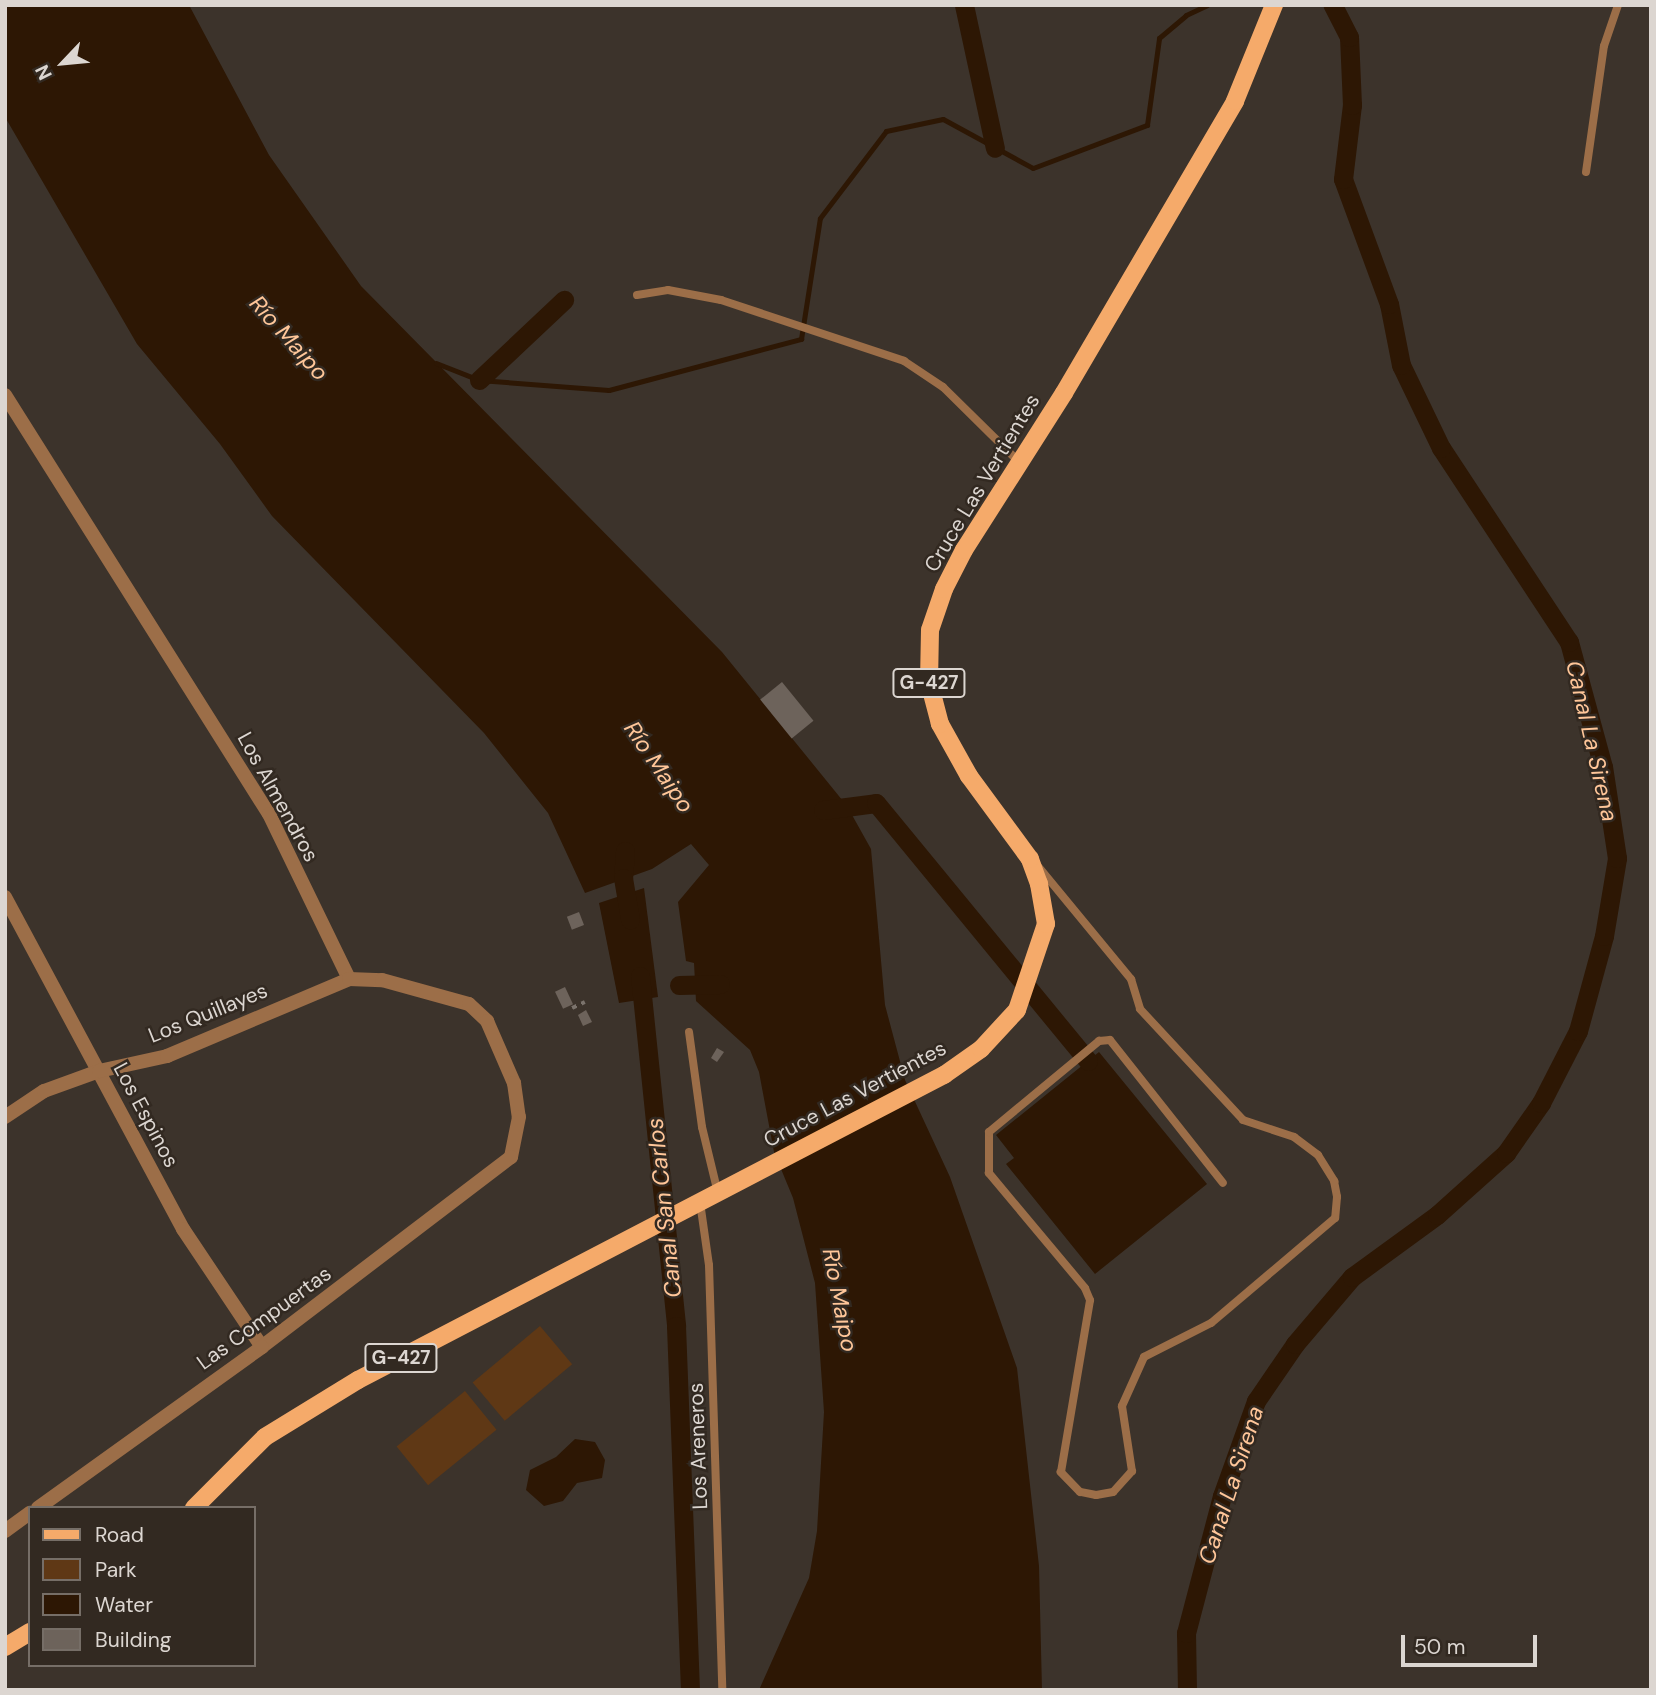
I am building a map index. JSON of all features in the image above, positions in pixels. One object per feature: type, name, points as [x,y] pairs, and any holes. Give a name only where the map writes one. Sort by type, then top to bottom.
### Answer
[{"type":"main road","name":"Cruce Las Vertientes","points":[[196,1506],[265,1437],[334,1394],[923,1086],[981,1049],[1017,1010],[1031,976],[1046,924],[1030,859],[969,776],[940,723],[929,682],[927,654],[944,589],[1235,101],[1274,5]]},
{"type":"main road","points":[[5,1647],[28,1633]]},
{"type":"street","name":"Los Almendros","points":[[5,395],[269,814],[349,979]]},
{"type":"street","name":"Los Espinos","points":[[5,897],[183,1229],[262,1346]]},
{"type":"street","name":"Los Quillayes","points":[[5,1117],[44,1091],[99,1071],[167,1056],[349,979]]},
{"type":"street","name":"Las Compuertas","points":[[41,1506],[262,1346],[510,1157],[519,1117],[514,1083],[486,1021],[469,1004],[441,993],[382,980],[349,979]]},
{"type":"street","points":[[5,1531],[28,1514]]},
{"type":"lane","points":[[1586,172],[1604,46],[1618,5]]},
{"type":"lane","points":[[637,295],[668,290],[720,300],[904,361],[943,387],[1020,463]]},
{"type":"lane","points":[[1030,859],[1056,882],[1132,979],[1140,1009],[1243,1120],[1294,1137],[1318,1155],[1334,1181],[1337,1197],[1335,1217],[1211,1323],[1144,1357],[1122,1406],[1132,1471],[1113,1492],[1096,1495],[1074,1488],[1061,1472],[1090,1300],[1085,1288],[989,1173],[986,1151],[989,1132],[1099,1041],[1110,1040],[1223,1183]]},
{"type":"lane","points":[[689,1032],[702,1127],[718,1193]]},
{"type":"lane","name":"Los Areneros","points":[[697,1204],[709,1265],[722,1690]]},
{"type":"path","points":[[572,1008],[585,1002]]},
{"type":"green space","points":[[540,1326],[572,1364],[505,1421],[473,1383]]},
{"type":"green space","points":[[465,1391],[496,1430],[428,1485],[397,1446]]},
{"type":"water","name":"Río Maipo","points":[[5,5],[189,5],[269,155],[361,286],[722,652],[847,806],[871,849],[885,1005],[905,1080],[950,1177],[1017,1368],[1039,1566],[1042,1690],[759,1690],[809,1578],[817,1531],[824,1412],[815,1283],[793,1198],[774,1152],[759,1072],[750,1050],[696,1001],[694,963],[686,961],[678,902],[709,865],[691,844],[652,869],[585,893],[548,813],[484,733],[272,516],[220,444],[137,344],[5,117]]},
{"type":"water","points":[[644,888],[658,997],[619,1003],[599,903]]},
{"type":"water","points":[[1099,1052],[1207,1184],[1095,1274],[1006,1164],[1014,1158],[996,1135]]},
{"type":"water","points":[[575,1439],[595,1442],[605,1460],[602,1478],[577,1483],[563,1501],[544,1506],[526,1490],[530,1470],[556,1457]]},
{"type":"building","points":[[782,682],[813,721],[792,738],[760,700]]},
{"type":"building","points":[[579,912],[584,925],[572,930],[567,917]]},
{"type":"building","points":[[565,987],[573,1004],[563,1009],[555,992]]},
{"type":"building","points":[[586,1010],[592,1022],[583,1026],[578,1015]]},
{"type":"building","points":[[717,1048],[724,1052],[717,1062],[711,1058]]},
{"type":"waterway","points":[[964,5],[995,148]]},
{"type":"waterway","points":[[436,363],[479,380],[609,390],[801,339],[820,218],[886,131],[943,119],[1033,168],[1147,125],[1159,38],[1186,15],[1207,5]]},
{"type":"waterway","name":"Canal La Sirena","points":[[1187,1690],[1186,1633],[1222,1496],[1256,1401],[1295,1344],[1352,1277],[1437,1215],[1506,1153],[1541,1103],[1578,1031],[1604,936],[1617,858],[1603,767],[1569,642],[1441,448],[1401,365],[1389,304],[1343,179],[1352,105],[1349,37],[1333,5]]},
{"type":"waterway","points":[[479,380],[564,300]]},
{"type":"waterway","points":[[823,810],[876,803],[1088,1061]]},
{"type":"waterway","name":"Canal San Carlos","points":[[625,851],[623,878],[630,919]]},
{"type":"waterway","name":"Canal San Carlos","points":[[640,976],[676,1326],[690,1690]]},
{"type":"waterway","points":[[679,985],[720,984]]}]
